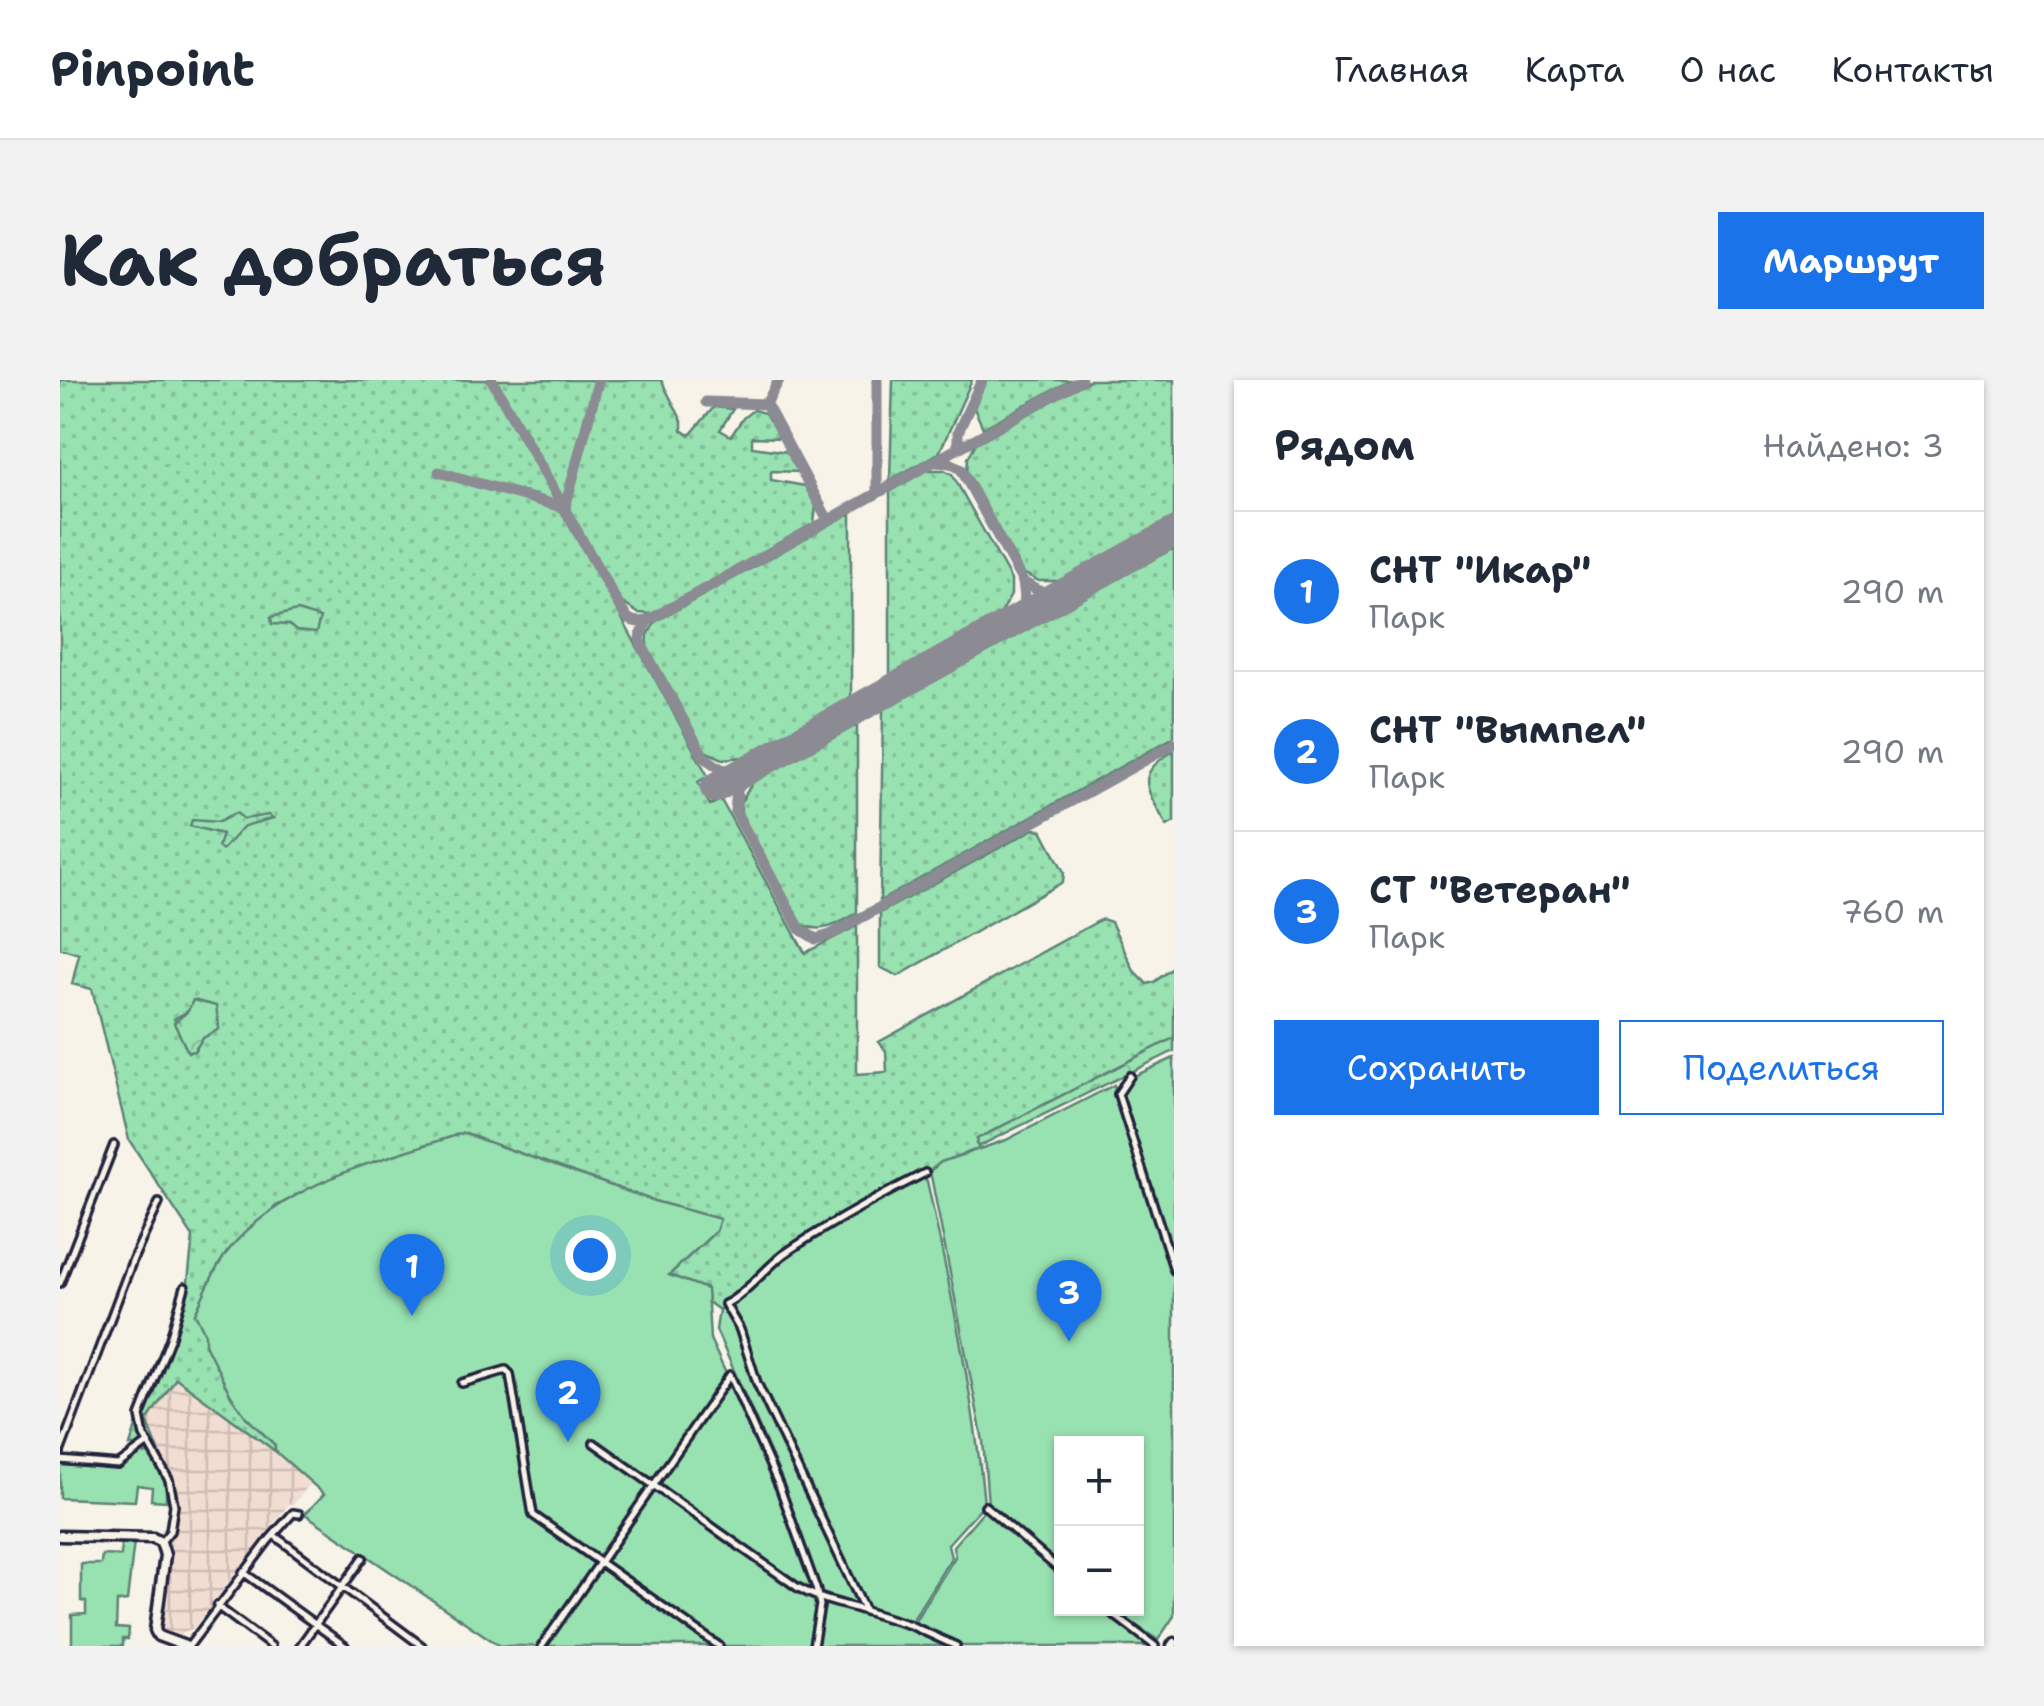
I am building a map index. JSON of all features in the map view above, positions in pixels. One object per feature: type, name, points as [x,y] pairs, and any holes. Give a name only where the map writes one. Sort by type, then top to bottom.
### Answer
[{"type":"street","points":[[1130,1076],[1118,1094],[1174,1270]]},
{"type":"street","points":[[60,1283],[114,1145]]},
{"type":"street","points":[[865,1611],[757,1384],[740,1330],[725,1304],[786,1253],[846,1212],[925,1173]]},
{"type":"street","points":[[60,1452],[133,1258],[159,1203]]},
{"type":"street","points":[[60,1536],[157,1540],[170,1531],[174,1505],[169,1480],[155,1451],[147,1444],[140,1416],[185,1287]]},
{"type":"street","points":[[462,1383],[506,1370],[510,1374],[533,1514],[719,1646]]},
{"type":"street","points":[[542,1646],[730,1376],[780,1488],[819,1600],[813,1646]]},
{"type":"street","points":[[594,1443],[819,1600],[828,1598],[956,1646]]},
{"type":"street","points":[[60,1460],[118,1465],[147,1444]]},
{"type":"street","points":[[985,1506],[1054,1565]]},
{"type":"street","points":[[156,1634],[187,1646],[268,1540],[293,1513],[299,1514]]},
{"type":"street","points":[[275,1536],[422,1646]]},
{"type":"street","points":[[151,1644],[156,1634],[154,1625],[165,1555],[157,1540]]},
{"type":"street","points":[[300,1646],[363,1558]]},
{"type":"street","points":[[243,1572],[345,1646]]},
{"type":"street","points":[[217,1606],[271,1646]]},
{"type":"street","points":[[1116,1616],[1156,1646]]},
{"type":"shaded area","points":[[176,1378],[311,1482],[293,1505],[290,1503],[193,1629],[185,1631],[176,1642],[154,1628],[177,1506],[171,1491],[173,1485],[147,1421]]},
{"type":"green space","points":[[60,380],[661,380],[682,421],[682,430],[690,435],[714,407],[733,409],[720,430],[731,436],[753,410],[765,413],[780,438],[752,437],[752,447],[787,452],[798,472],[771,471],[771,480],[805,486],[816,506],[814,523],[652,614],[638,613],[621,602],[615,606],[708,776],[698,782],[710,805],[721,800],[805,953],[857,926],[857,1074],[887,1072],[886,1051],[879,1042],[1102,919],[1111,922],[1134,971],[1147,984],[1174,967],[1174,1038],[977,1139],[978,1149],[941,1162],[922,1177],[839,1220],[830,1230],[783,1258],[719,1310],[708,1302],[706,1289],[669,1275],[716,1231],[719,1219],[654,1201],[463,1133],[331,1179],[276,1206],[227,1252],[246,1417],[275,1445],[275,1451],[176,1378],[147,1421],[164,1463],[156,1454],[145,1453],[144,1445],[130,1446],[148,1386],[180,1319],[193,1237],[129,1140],[92,989],[72,984],[79,954],[60,948]],"holes":[[[188,1011],[218,1018],[219,1029],[203,1038],[194,1051],[174,1019]]]},
{"type":"green space","points":[[893,380],[972,380],[939,453],[890,480]]},
{"type":"green space","points":[[986,380],[1071,380],[983,428],[974,408]]},
{"type":"green space","points":[[1090,380],[1174,380],[1174,517],[1060,581],[1039,581],[1023,573],[967,473],[968,458],[976,443]]},
{"type":"green space","points":[[926,470],[952,474],[1011,580],[1011,595],[1000,615],[890,676],[890,492]]},
{"type":"green space","points":[[851,513],[851,697],[743,757],[723,759],[702,750],[647,651],[648,635],[655,622]]},
{"type":"green space","points":[[1174,548],[1174,737],[880,901],[883,710]]},
{"type":"green space","points":[[297,611],[320,618],[316,633],[272,624],[271,617]]},
{"type":"green space","points":[[857,725],[857,913],[831,926],[810,928],[802,925],[742,819],[740,803],[753,782]]},
{"type":"green space","points":[[1174,751],[1174,822],[1167,826],[1147,784],[1152,768]]},
{"type":"green space","points":[[236,813],[244,819],[268,815],[273,818],[244,826],[222,850],[218,847],[222,834],[190,826],[192,820],[219,822]]},
{"type":"green space","points":[[1034,829],[1042,830],[1064,872],[1063,882],[898,976],[880,967],[880,913]]},
{"type":"green space","points":[[193,1000],[216,1006],[219,1029],[188,1052],[174,1023],[188,1011]]},
{"type":"green space","points":[[1174,1038],[1174,1051],[979,1146],[976,1144],[977,1139]]},
{"type":"green space","points":[[1174,1058],[1174,1255],[1119,1083]]},
{"type":"green space","points":[[1114,1085],[1174,1271],[1174,1616],[1158,1640],[1122,1616],[1144,1616],[1144,1436],[1054,1436],[1054,1562],[988,1504],[983,1441],[930,1171],[941,1162],[1006,1140]]},
{"type":"green space","points":[[463,1133],[654,1201],[720,1219],[716,1231],[669,1275],[707,1289],[710,1339],[776,1482],[814,1588],[817,1602],[810,1646],[500,1646],[305,1514],[324,1494],[275,1451],[275,1445],[231,1396],[205,1344],[205,1334],[195,1313],[228,1251],[277,1207],[336,1176]]},
{"type":"green space","points":[[922,1177],[927,1181],[960,1342],[984,1504],[948,1544],[951,1558],[911,1622],[821,1593],[781,1477],[716,1330],[719,1310],[783,1258],[830,1230],[839,1220]]},
{"type":"green space","points":[[139,1454],[154,1455],[166,1480],[166,1501],[151,1500],[152,1487],[137,1485],[135,1501],[60,1498],[60,1462],[110,1469]]},
{"type":"green space","points":[[986,1508],[1054,1567],[1054,1616],[1113,1616],[1149,1646],[817,1646],[826,1600],[911,1627],[955,1557],[953,1546]]},
{"type":"green space","points":[[121,1542],[134,1542],[127,1601],[117,1602],[116,1628],[129,1629],[128,1639],[123,1639],[123,1646],[72,1646],[72,1615],[86,1614],[86,1602],[81,1601],[81,1564],[101,1564],[102,1555],[121,1556]]},
{"type":"taxiway","points":[[492,380],[621,609],[637,622],[647,621],[1081,380]]},
{"type":"taxiway","points":[[766,404],[779,380]]},
{"type":"taxiway","points":[[877,380],[877,493]]},
{"type":"taxiway","points":[[958,448],[958,432],[982,380]]},
{"type":"taxiway","points":[[439,472],[565,508],[598,382]]},
{"type":"taxiway","points":[[706,402],[766,404],[828,520]]},
{"type":"taxiway","points":[[936,462],[961,469],[1023,582],[1025,598],[1018,619]]},
{"type":"taxiway","points":[[1023,582],[1054,599]]},
{"type":"taxiway","points":[[647,621],[640,638],[642,646],[704,757],[721,769],[741,773]]},
{"type":"taxiway","points":[[754,766],[737,790],[735,811],[800,929],[816,939],[830,935],[1174,744]]},
{"type":"runway","points":[[715,788],[1174,532]]},
{"type":"place","name":"СНТ \"Икар\"","points":[[412,1316]]},
{"type":"place","name":"СТ \"Ветеран\"","points":[[1069,1342]]},
{"type":"place","name":"СНТ \"Вымпел\"","points":[[568,1442]]}]
